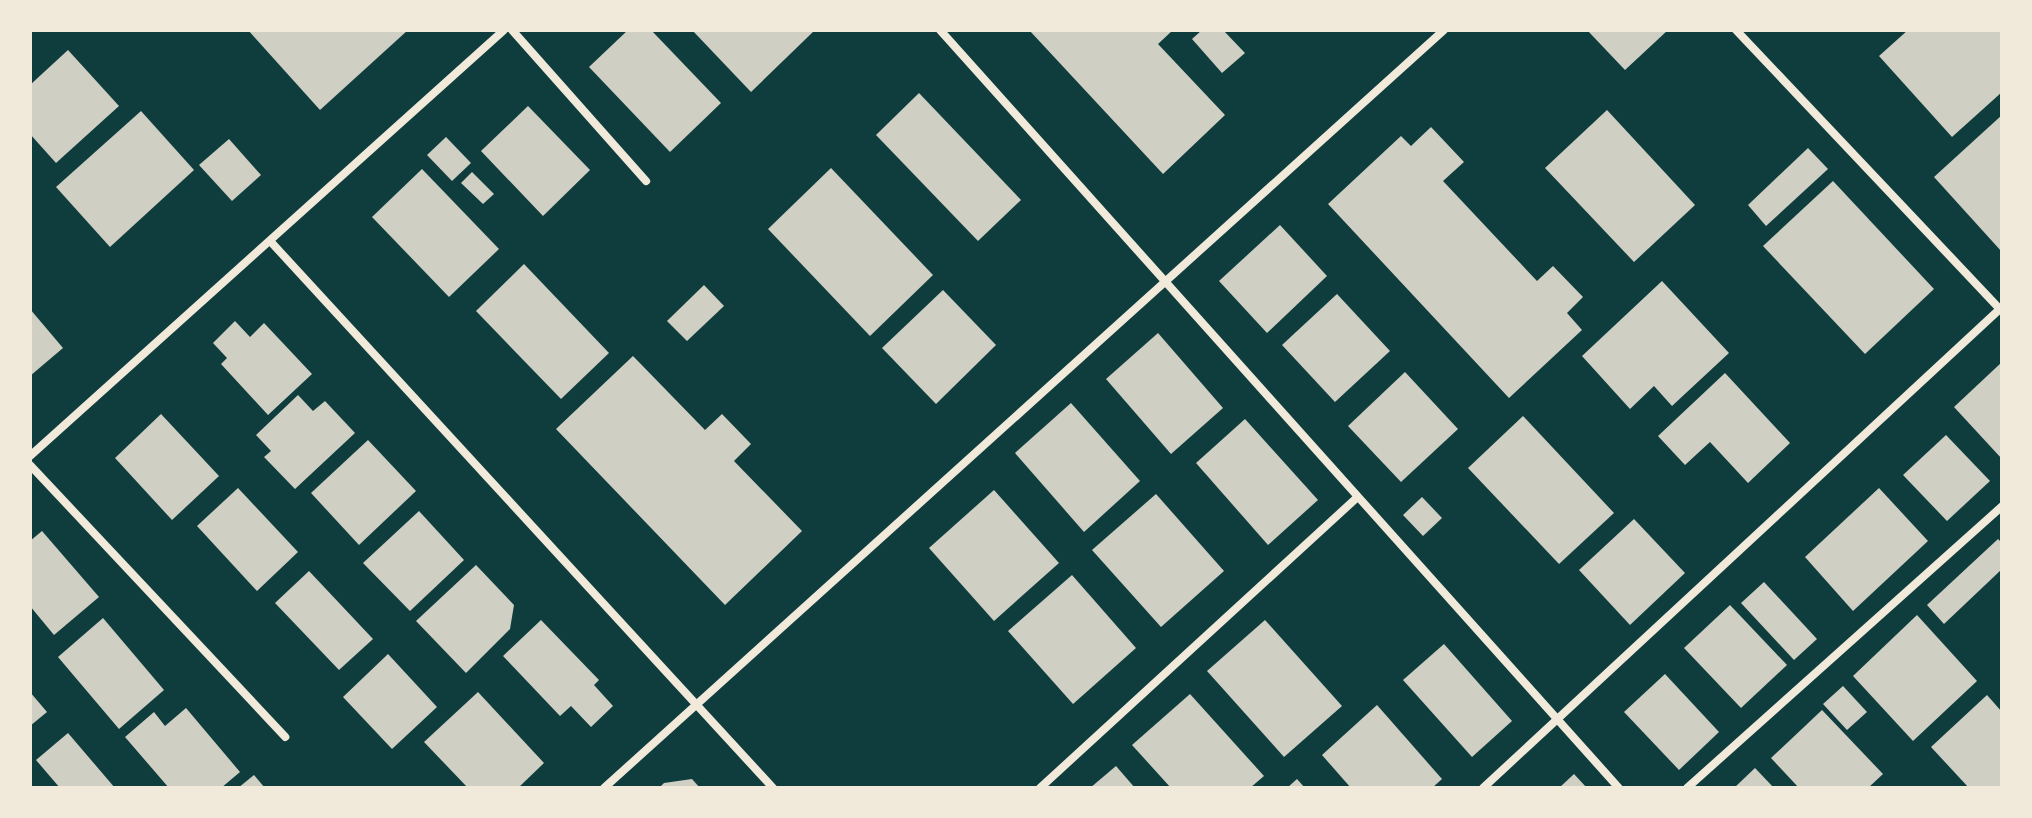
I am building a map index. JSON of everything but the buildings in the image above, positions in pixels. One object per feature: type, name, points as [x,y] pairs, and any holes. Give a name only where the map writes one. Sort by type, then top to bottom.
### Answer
[{"type":"street","points":[[30,456],[504,30]]},
{"type":"street","points":[[512,30],[646,181]]},
{"type":"street","points":[[940,30],[1619,788]]},
{"type":"street","points":[[604,788],[1444,30]]},
{"type":"street","points":[[1483,788],[2001,309],[1736,30]]},
{"type":"street","points":[[271,242],[773,788]]},
{"type":"street","points":[[30,465],[285,737]]},
{"type":"street","points":[[1040,788],[1357,498]]},
{"type":"street","points":[[1687,788],[2002,506]]}]
